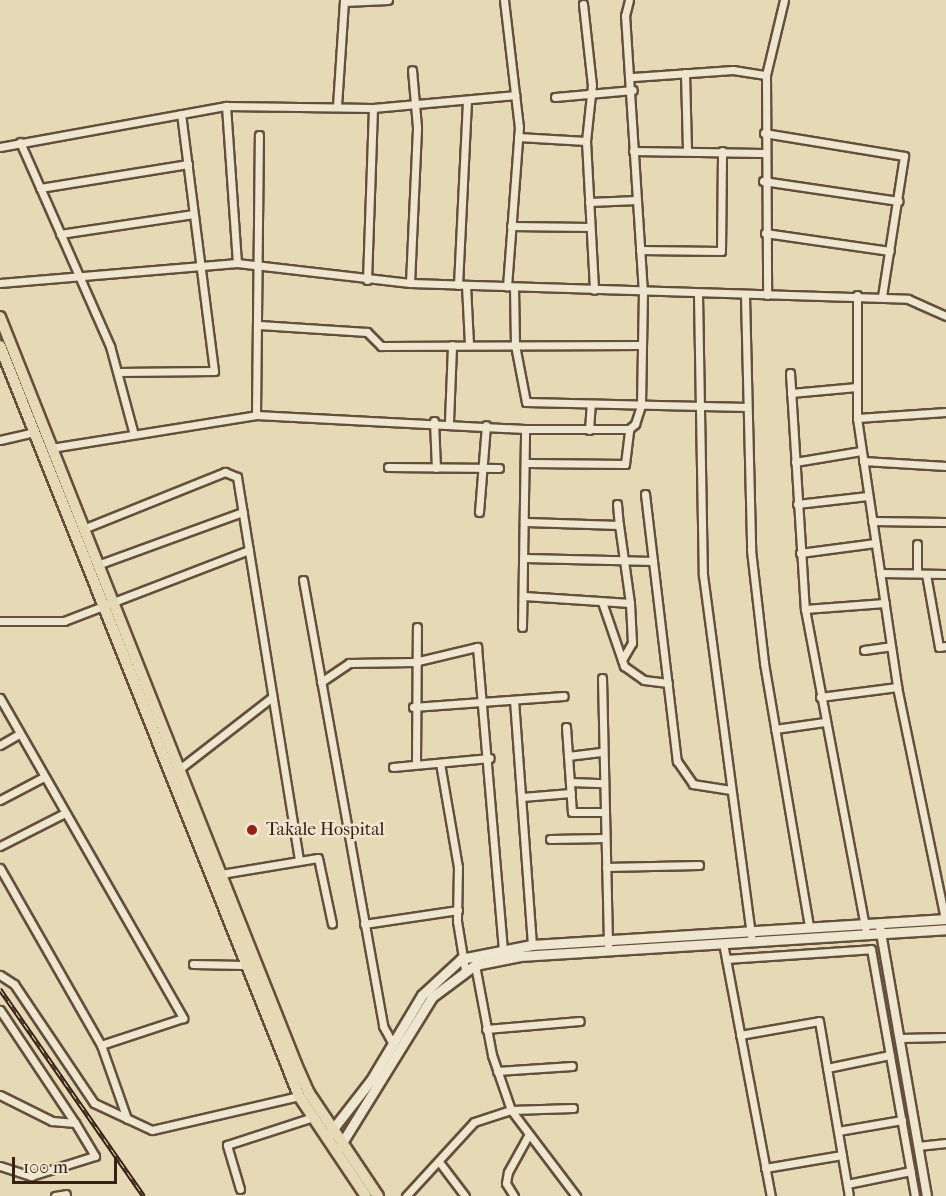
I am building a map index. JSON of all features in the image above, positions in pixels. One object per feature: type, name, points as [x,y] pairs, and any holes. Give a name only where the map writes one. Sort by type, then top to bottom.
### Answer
[{"type":"main road","points":[[0,317],[97,565],[108,607],[244,965],[299,1096],[324,1139],[339,1148],[378,1196]]},
{"type":"main road","points":[[0,346],[34,432],[221,874],[296,1064],[366,1196]]},
{"type":"main road","points":[[324,1139],[393,1044],[422,995],[461,959],[532,945],[723,943],[946,922]]},
{"type":"main road","points":[[339,1148],[432,997],[465,970],[475,965],[608,945],[752,929],[809,926],[865,929]]},
{"type":"street","points":[[337,106],[344,1],[388,0]]},
{"type":"street","points":[[504,0],[518,137],[511,226],[510,287],[515,345],[526,402],[747,407]]},
{"type":"street","points":[[528,463],[625,464],[629,429],[641,405],[643,293],[633,152],[633,77],[625,16],[628,0]]},
{"type":"street","points":[[767,295],[763,153],[766,75],[784,0]]},
{"type":"street","points":[[583,4],[592,85],[587,96],[586,141],[594,291]]},
{"type":"street","points":[[410,283],[415,105],[412,70]]},
{"type":"street","points":[[633,77],[733,70],[766,75]]},
{"type":"street","points":[[685,73],[687,151]]},
{"type":"street","points":[[555,97],[587,96],[633,90]]},
{"type":"street","points":[[0,147],[226,106],[373,108],[467,102],[515,95]]},
{"type":"street","points":[[467,102],[462,285],[469,345]]},
{"type":"street","points":[[226,106],[237,263]]},
{"type":"street","points":[[368,280],[373,108]]},
{"type":"street","points":[[118,372],[214,371],[181,114]]},
{"type":"street","points":[[764,133],[900,152],[905,160],[882,297]]},
{"type":"street","points":[[256,416],[261,266],[258,135]]},
{"type":"street","points":[[518,137],[586,141]]},
{"type":"street","points":[[20,142],[118,372],[133,431]]},
{"type":"street","points":[[640,250],[721,251],[722,151]]},
{"type":"street","points":[[633,152],[763,153]]},
{"type":"street","points":[[40,188],[188,164]]},
{"type":"street","points":[[764,181],[899,201]]},
{"type":"street","points":[[589,202],[637,200]]},
{"type":"street","points":[[60,234],[194,214]]},
{"type":"street","points":[[511,226],[590,227]]},
{"type":"street","points":[[765,232],[890,251]]},
{"type":"street","points":[[0,284],[237,263],[368,280],[410,283],[698,295],[857,295],[925,302],[946,316]]},
{"type":"street","points":[[698,295],[703,575],[752,941]]},
{"type":"street","points":[[857,295],[856,418],[897,687],[946,922]]},
{"type":"street","points":[[745,296],[752,550],[776,729],[809,926]]},
{"type":"street","points":[[259,325],[367,332],[381,346],[642,345]]},
{"type":"street","points":[[449,421],[452,345]]},
{"type":"street","points":[[790,373],[805,609],[865,929]]},
{"type":"street","points":[[791,393],[857,387]]},
{"type":"street","points":[[589,429],[591,404]]},
{"type":"street","points":[[856,418],[946,412]]},
{"type":"street","points":[[51,448],[133,431],[256,416],[449,421],[525,429],[629,429]]},
{"type":"street","points":[[434,421],[436,468]]},
{"type":"street","points":[[479,512],[486,425]]},
{"type":"street","points":[[522,627],[528,463],[525,429]]},
{"type":"street","points":[[0,441],[34,432]]},
{"type":"street","points":[[795,462],[861,450]]},
{"type":"street","points":[[863,461],[946,466]]},
{"type":"street","points":[[388,467],[499,468]]},
{"type":"street","points":[[83,529],[225,472],[237,477],[299,858]]},
{"type":"street","points":[[645,494],[677,761],[693,784],[731,790]]},
{"type":"street","points":[[797,504],[868,496]]},
{"type":"street","points":[[617,504],[630,603],[632,643],[622,660]]},
{"type":"street","points":[[97,565],[243,512]]},
{"type":"street","points":[[872,521],[946,522]]},
{"type":"street","points":[[526,522],[619,525]]},
{"type":"street","points":[[800,553],[875,543]]},
{"type":"street","points":[[916,573],[917,544]]},
{"type":"street","points":[[0,621],[64,621],[108,607],[249,550]]},
{"type":"street","points":[[525,558],[625,563],[653,561]]},
{"type":"street","points":[[880,573],[946,574]]},
{"type":"street","points":[[926,574],[939,647],[946,646]]},
{"type":"street","points":[[303,580],[383,1026],[393,1044]]},
{"type":"street","points":[[524,596],[630,603]]},
{"type":"street","points":[[602,602],[622,660],[644,680],[668,683]]},
{"type":"street","points":[[805,609],[885,603]]},
{"type":"street","points":[[416,764],[413,707],[417,627]]},
{"type":"street","points":[[864,650],[891,646]]},
{"type":"street","points":[[321,682],[349,663],[414,662],[477,647],[490,758],[503,949]]},
{"type":"street","points":[[602,678],[608,945]]},
{"type":"street","points":[[820,697],[897,687]]},
{"type":"street","points":[[413,707],[564,696]]},
{"type":"street","points":[[178,770],[272,697]]},
{"type":"street","points":[[0,698],[42,778],[65,813],[183,1018],[101,1045]]},
{"type":"street","points":[[514,700],[532,945]]},
{"type":"street","points":[[776,729],[825,722]]},
{"type":"street","points":[[566,727],[572,812],[605,812]]},
{"type":"street","points":[[0,745],[19,734]]},
{"type":"street","points":[[568,756],[603,752]]},
{"type":"street","points":[[393,767],[490,758]]},
{"type":"street","points":[[440,763],[458,867],[461,959],[465,970]]},
{"type":"street","points":[[0,800],[42,778]]},
{"type":"street","points":[[570,782],[604,783]]},
{"type":"street","points":[[522,796],[571,793]]},
{"type":"street","points":[[0,846],[65,813]]},
{"type":"street","points":[[550,839],[605,838]]},
{"type":"street","points":[[221,874],[312,856],[322,863],[332,924]]},
{"type":"street","points":[[606,867],[699,865]]},
{"type":"street","points":[[0,868],[101,1045],[127,1119]]},
{"type":"street","points":[[364,924],[458,910]]},
{"type":"street","points":[[880,928],[927,1196]]},
{"type":"street","points":[[723,943],[771,1196]]},
{"type":"street","points":[[726,959],[871,948],[915,1196]]},
{"type":"street","points":[[193,964],[244,965]]},
{"type":"street","points":[[475,965],[486,1029],[497,1071],[511,1110],[576,1196]]},
{"type":"street","points":[[0,975],[14,984],[94,1103],[152,1130],[299,1096]]},
{"type":"street","points":[[0,1010],[95,1156],[31,1176],[0,1166]]},
{"type":"street","points":[[486,1029],[580,1021]]},
{"type":"street","points":[[740,1035],[819,1021],[849,1196]]},
{"type":"street","points":[[900,1038],[946,1037]]},
{"type":"street","points":[[827,1068],[890,1055]]},
{"type":"street","points":[[497,1071],[572,1066]]},
{"type":"street","points":[[0,1095],[52,1121],[75,1123]]},
{"type":"street","points":[[406,1196],[440,1163],[474,1122],[511,1110],[573,1108]]},
{"type":"street","points":[[240,1189],[227,1145],[310,1118]]},
{"type":"street","points":[[838,1131],[902,1120]]},
{"type":"street","points":[[514,1196],[506,1183],[508,1172],[529,1134]]},
{"type":"street","points":[[918,1146],[946,1143]]},
{"type":"street","points":[[765,1168],[842,1155]]},
{"type":"street","points":[[440,1163],[465,1196]]},
{"type":"street","points":[[848,1184],[911,1171]]},
{"type":"street","points":[[55,1196],[66,1194]]},
{"type":"railway","points":[[0,989],[144,1196]]},
{"type":"place","name":"Takale Hospital","points":[[252,830]]}]
